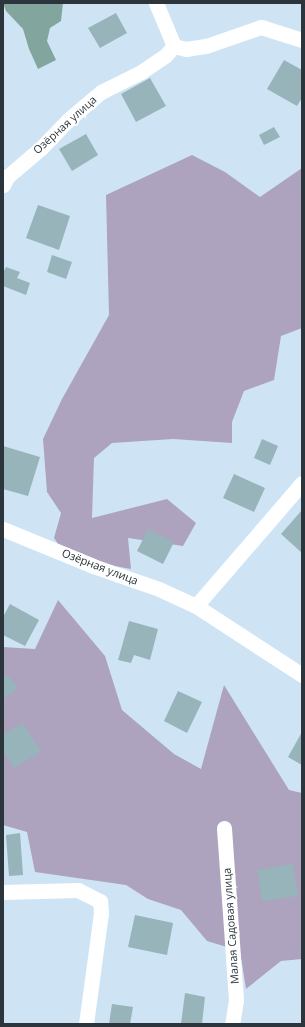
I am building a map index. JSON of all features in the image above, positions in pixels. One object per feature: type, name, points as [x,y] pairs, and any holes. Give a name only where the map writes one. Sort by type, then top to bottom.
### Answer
[{"type":"street","points":[[156,3],[174,46],[186,49],[206,46],[261,27],[302,40]]},
{"type":"street","name":"Озёрная улица","points":[[3,185],[7,177],[41,148],[69,119],[101,92],[141,72],[165,56],[174,46]]},
{"type":"street","points":[[196,606],[302,483]]},
{"type":"street","name":"Озёрная улица","points":[[3,529],[93,566],[159,589],[196,606],[302,674]]},
{"type":"street","name":"Малая Садовая улица","points":[[224,828],[236,1000],[232,1024]]},
{"type":"street","points":[[3,892],[78,890],[100,901],[101,913],[86,1024]]},
{"type":"shaded area","points":[[3,3],[63,3],[61,21],[50,28],[47,41],[56,60],[38,69],[29,49],[23,29],[6,11]]},
{"type":"shaded area","points":[[192,155],[225,172],[260,197],[302,168],[302,328],[281,336],[274,380],[244,391],[232,422],[232,443],[173,439],[112,443],[94,458],[92,518],[167,499],[196,523],[183,546],[128,538],[131,569],[98,563],[63,551],[54,538],[61,513],[47,492],[43,439],[62,399],[109,315],[106,195]]},
{"type":"shaded area","points":[[58,600],[105,656],[122,710],[174,754],[201,769],[224,685],[289,790],[302,793],[302,959],[281,961],[246,989],[240,951],[207,941],[181,910],[148,899],[126,885],[35,872],[27,832],[3,825],[3,647],[35,649]]},
{"type":"building","points":[[116,13],[127,33],[100,48],[88,28]]},
{"type":"building","points":[[284,60],[302,70],[302,98],[297,106],[267,89]]},
{"type":"building","points":[[150,78],[166,106],[136,122],[121,94]]},
{"type":"building","points":[[274,127],[280,137],[264,145],[259,135]]},
{"type":"building","points":[[86,134],[98,155],[72,171],[59,149]]},
{"type":"building","points":[[38,205],[70,216],[59,250],[26,238]]},
{"type":"building","points":[[52,255],[72,262],[66,279],[47,272]]},
{"type":"building","points":[[6,267],[20,272],[17,278],[30,283],[26,295],[3,286],[3,273]]},
{"type":"building","points":[[262,439],[278,446],[270,465],[254,458]]},
{"type":"building","points":[[3,446],[40,457],[28,496],[3,489]]},
{"type":"building","points":[[234,474],[265,488],[254,512],[223,498]]},
{"type":"building","points":[[302,510],[302,553],[281,534]]},
{"type":"building","points":[[148,529],[174,542],[163,564],[137,551]]},
{"type":"building","points":[[10,604],[39,620],[25,646],[3,635],[3,617]]},
{"type":"building","points":[[129,621],[158,629],[150,660],[134,655],[131,663],[118,660]]},
{"type":"building","points":[[7,675],[18,687],[3,700],[3,678]]},
{"type":"building","points":[[178,691],[202,702],[187,733],[164,721]]},
{"type":"building","points":[[23,723],[41,752],[14,768],[3,750],[3,735]]},
{"type":"building","points":[[302,732],[302,765],[288,757]]},
{"type":"building","points":[[20,833],[23,875],[9,876],[6,835]]},
{"type":"building","points":[[293,864],[298,896],[262,901],[257,870]]},
{"type":"building","points":[[135,915],[173,923],[167,955],[128,947]]},
{"type":"building","points":[[185,993],[205,997],[202,1024],[181,1024]]},
{"type":"building","points":[[112,1004],[133,1007],[130,1024],[109,1024]]}]
